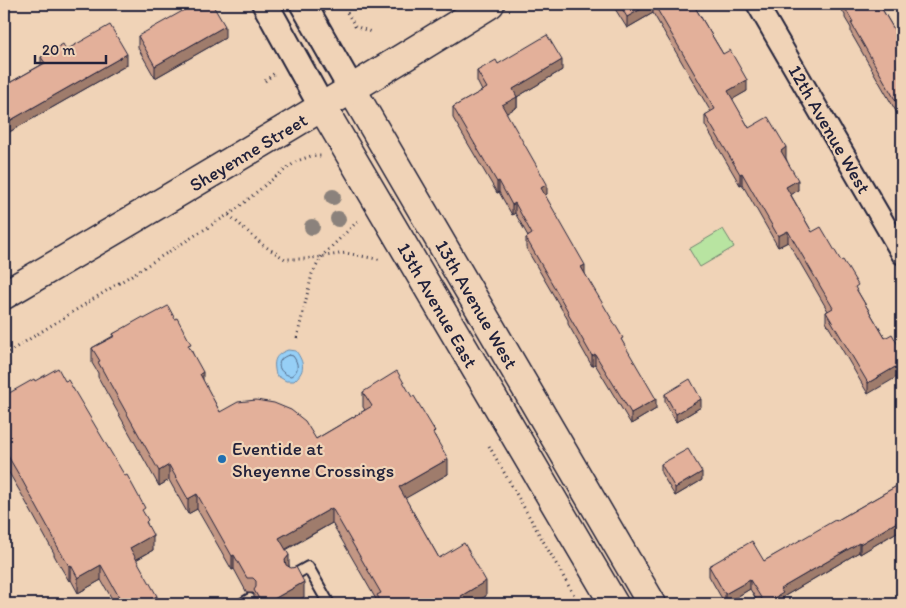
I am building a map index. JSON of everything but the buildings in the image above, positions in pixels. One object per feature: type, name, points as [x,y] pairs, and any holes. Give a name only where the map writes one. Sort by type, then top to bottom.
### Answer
[{"type":"main road","name":"Sheyenne Street","points":[[4,295],[352,90],[490,4]]},
{"type":"main road","name":"13th Avenue West","points":[[352,90],[652,604]]},
{"type":"main road","name":"13th Avenue East","points":[[322,107],[614,604]]},
{"type":"street","name":"13th Avenue East","points":[[265,4],[322,107]]},
{"type":"street","name":"13th Avenue West","points":[[303,4],[352,90]]},
{"type":"street","name":"12th Avenue West","points":[[757,4],[902,254]]},
{"type":"lane","points":[[292,576],[308,567],[329,604]]},
{"type":"path","points":[[342,4],[355,26],[371,32]]},
{"type":"path","points":[[4,355],[229,214],[297,161],[311,156],[326,156]]},
{"type":"path","points":[[229,214],[263,245],[285,259],[305,259],[346,253],[384,260]]},
{"type":"path","points":[[297,338],[312,274],[322,256],[360,219]]},
{"type":"green space","points":[[723,229],[734,247],[700,267],[689,249]]},
{"type":"water","points":[[288,350],[296,351],[302,364],[302,371],[294,381],[286,381],[276,375],[275,362],[277,356]]},
{"type":"place","name":"Eventide at Sheyenne Crossings","points":[[222,459]]}]
